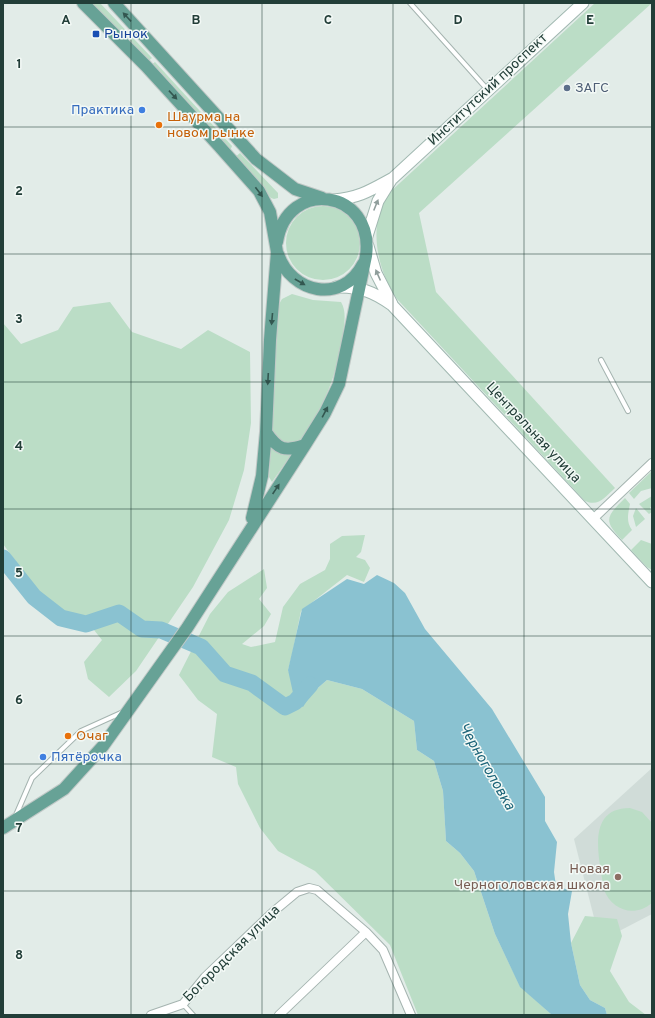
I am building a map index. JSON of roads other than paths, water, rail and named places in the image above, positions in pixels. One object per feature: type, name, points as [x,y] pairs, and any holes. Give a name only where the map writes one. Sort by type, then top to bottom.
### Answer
[{"type":"main road","points":[[83,3],[146,66],[259,191],[270,212],[281,264],[289,275],[299,283],[310,288],[323,290],[336,287],[355,276],[367,245]]},
{"type":"main road","points":[[8,825],[67,786],[103,746],[187,628],[325,413],[338,384],[367,245],[364,226],[356,213],[343,204],[296,189],[256,159],[114,3]]},
{"type":"main road","points":[[247,533],[256,505],[262,476],[277,247],[282,222],[296,207],[314,199],[329,199]]},
{"type":"main road","points":[[266,432],[272,442],[283,448],[292,449],[305,445]]},
{"type":"street","name":"Институтский проспект","points":[[393,178],[583,3]]},
{"type":"street","points":[[329,199],[352,198],[359,196],[393,178]]},
{"type":"street","points":[[392,305],[376,273],[367,245],[378,201],[393,178]]},
{"type":"street","points":[[336,287],[359,288],[372,293],[392,305]]},
{"type":"street","name":"Центральная улица","points":[[392,305],[652,582]]},
{"type":"street","points":[[593,519],[652,463]]},
{"type":"street","name":"Богородская улица","points":[[151,1015],[183,1004],[205,977],[297,892],[309,888],[317,890],[366,932]]},
{"type":"street","points":[[279,1015],[366,932],[383,950],[411,1015]]},
{"type":"lane","points":[[410,3],[488,90]]},
{"type":"lane","points":[[601,360],[628,411]]},
{"type":"lane","points":[[8,825],[32,778],[81,731],[131,708]]},
{"type":"lane","points":[[183,1004],[193,1015]]},
{"type":"water","points":[[377,575],[394,583],[405,593],[425,629],[492,709],[545,797],[545,821],[557,842],[554,872],[556,886],[572,891],[568,914],[571,943],[580,985],[590,1000],[605,1008],[607,1015],[552,1015],[520,987],[495,934],[474,871],[460,853],[446,841],[443,791],[434,761],[417,750],[414,721],[362,689],[327,680],[312,693],[303,707],[295,702],[288,670],[302,609],[347,579],[364,584]]},
{"type":"waterway","name":"Черноголовка","points":[[3,558],[34,597],[61,618],[86,624],[119,613],[142,629],[161,630],[201,647],[225,674],[252,683],[285,707],[295,702],[310,685]]},
{"type":"place","name":"Рынок","points":[[96,34]]},
{"type":"place","name":"ЗАГС","points":[[567,88]]},
{"type":"place","name":"Практика","points":[[142,110]]},
{"type":"place","name":"Шаурма на новом рынке","points":[[159,125]]},
{"type":"place","name":"Очаг","points":[[68,736]]},
{"type":"place","name":"Пятёрочка","points":[[43,757]]},
{"type":"place","name":"Новая Черноголовская школа","points":[[618,877]]}]
